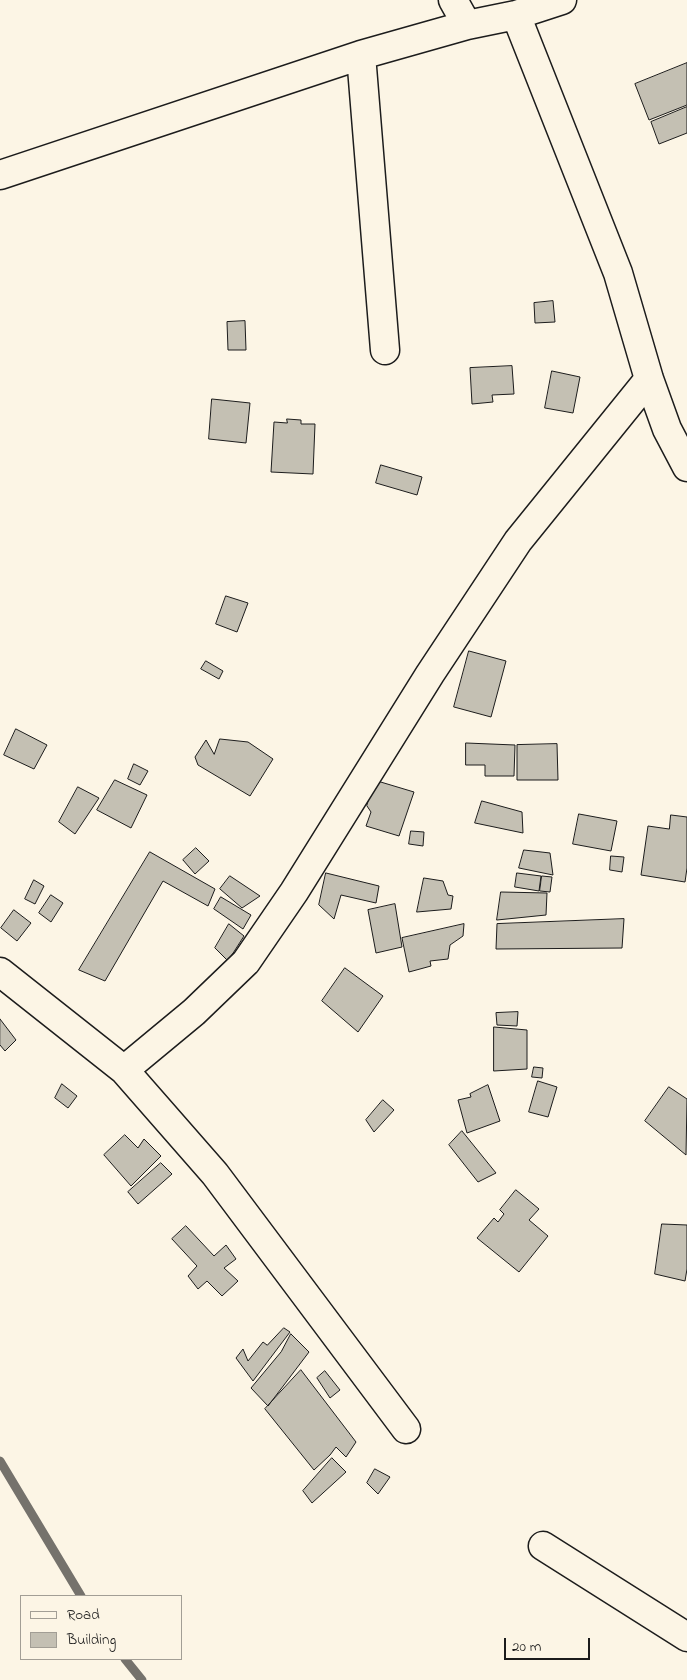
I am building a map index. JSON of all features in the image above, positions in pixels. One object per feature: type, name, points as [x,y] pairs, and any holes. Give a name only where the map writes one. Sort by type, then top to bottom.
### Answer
[{"type":"street","points":[[454,0],[466,25]]},
{"type":"street","points":[[0,175],[361,55],[466,25],[516,15],[562,0]]},
{"type":"street","points":[[516,15],[618,273],[649,379],[667,429],[687,468]]},
{"type":"street","points":[[361,55],[385,350]]},
{"type":"street","points":[[124,1070],[194,1012],[246,962],[294,892],[430,674],[518,541],[649,379]]},
{"type":"street","points":[[0,972],[124,1070],[215,1174],[406,1429]]},
{"type":"street","points":[[543,1546],[687,1637]]},
{"type":"building","points":[[687,63],[687,105],[649,120],[635,84]]},
{"type":"building","points":[[687,107],[687,133],[659,144],[651,122]]},
{"type":"building","points":[[553,301],[555,322],[535,323],[534,303]]},
{"type":"building","points":[[245,321],[246,350],[228,350],[227,322]]},
{"type":"building","points":[[512,366],[514,394],[492,395],[493,402],[472,404],[470,368]]},
{"type":"building","points":[[552,371],[580,377],[573,413],[545,408]]},
{"type":"building","points":[[212,399],[250,403],[246,443],[209,439]]},
{"type":"building","points":[[287,419],[301,420],[301,424],[315,424],[313,474],[271,472],[274,422],[287,423]]},
{"type":"building","points":[[381,465],[422,477],[417,495],[376,483]]},
{"type":"building","points":[[226,596],[248,603],[237,632],[216,624]]},
{"type":"building","points":[[469,651],[506,661],[491,717],[454,707]]},
{"type":"building","points":[[206,661],[223,671],[219,679],[201,669]]},
{"type":"building","points":[[16,729],[47,745],[34,769],[4,755]]},
{"type":"building","points":[[220,739],[248,742],[273,759],[250,796],[198,765],[195,757],[206,740],[214,754]]},
{"type":"building","points":[[466,743],[515,745],[514,776],[485,776],[485,765],[466,765]]},
{"type":"building","points":[[557,744],[558,780],[517,780],[517,745]]},
{"type":"building","points":[[134,764],[148,771],[140,785],[128,779]]},
{"type":"building","points":[[115,780],[147,795],[131,828],[97,810]]},
{"type":"building","points":[[374,780],[414,792],[399,836],[366,826],[371,812],[367,806]]},
{"type":"building","points":[[78,787],[99,798],[75,834],[59,822]]},
{"type":"building","points":[[482,801],[522,812],[523,833],[475,823]]},
{"type":"building","points":[[579,814],[617,821],[611,851],[573,844]]},
{"type":"building","points":[[671,815],[687,817],[687,868],[685,882],[641,875],[648,826],[669,829]]},
{"type":"building","points":[[411,831],[424,832],[423,846],[409,844]]},
{"type":"building","points":[[196,848],[209,861],[195,874],[183,860]]},
{"type":"building","points":[[524,850],[550,853],[553,875],[519,868]]},
{"type":"building","points":[[150,852],[215,889],[208,906],[163,881],[105,981],[79,970]]},
{"type":"building","points":[[611,856],[624,857],[622,872],[610,870]]},
{"type":"building","points":[[326,873],[379,886],[376,903],[341,895],[334,919],[319,905]]},
{"type":"building","points":[[517,873],[541,876],[539,891],[515,887]]},
{"type":"building","points":[[230,876],[260,896],[242,908],[220,889]]},
{"type":"building","points":[[542,876],[552,877],[550,892],[540,891]]},
{"type":"building","points":[[424,878],[443,881],[448,895],[453,896],[451,909],[417,912]]},
{"type":"building","points":[[34,880],[44,886],[35,904],[25,899]]},
{"type":"building","points":[[501,892],[547,893],[546,915],[497,920]]},
{"type":"building","points":[[51,895],[63,903],[51,922],[39,913]]},
{"type":"building","points":[[221,897],[251,915],[243,929],[214,909]]},
{"type":"building","points":[[395,904],[402,947],[376,953],[368,910]]},
{"type":"building","points":[[14,910],[31,923],[17,941],[1,928]]},
{"type":"building","points":[[624,919],[622,948],[496,949],[497,924]]},
{"type":"building","points":[[229,924],[244,936],[228,961],[215,948]]},
{"type":"building","points":[[464,924],[463,936],[450,945],[448,959],[430,961],[431,966],[409,972],[402,938]]},
{"type":"building","points":[[345,968],[383,996],[358,1032],[322,1001]]},
{"type":"building","points":[[518,1012],[517,1026],[497,1025],[496,1013]]},
{"type":"building","points":[[0,1019],[16,1040],[5,1051],[0,1045]]},
{"type":"building","points":[[494,1027],[527,1030],[527,1069],[494,1071]]},
{"type":"building","points":[[534,1067],[543,1068],[542,1078],[532,1077]]},
{"type":"building","points":[[538,1081],[557,1087],[548,1117],[529,1112]]},
{"type":"building","points":[[62,1084],[77,1096],[68,1108],[55,1098]]},
{"type":"building","points":[[488,1085],[500,1121],[467,1133],[458,1100],[471,1097],[470,1094]]},
{"type":"building","points":[[669,1087],[687,1099],[686,1155],[645,1121]]},
{"type":"building","points":[[383,1100],[394,1110],[374,1132],[366,1120]]},
{"type":"building","points":[[462,1131],[496,1173],[478,1182],[449,1145]]},
{"type":"building","points":[[125,1135],[138,1148],[144,1139],[161,1156],[131,1186],[104,1155]]},
{"type":"building","points":[[161,1163],[172,1174],[138,1204],[128,1192]]},
{"type":"building","points":[[516,1190],[539,1209],[529,1220],[548,1236],[519,1272],[477,1238],[494,1218],[498,1222],[504,1214],[500,1210]]},
{"type":"building","points":[[662,1224],[687,1225],[687,1269],[685,1281],[655,1274]]},
{"type":"building","points":[[186,1226],[214,1256],[226,1245],[236,1259],[224,1268],[238,1281],[222,1296],[207,1281],[198,1289],[188,1276],[197,1266],[172,1239]]},
{"type":"building","points":[[284,1328],[290,1332],[253,1381],[236,1358],[243,1349],[248,1361],[263,1342],[267,1345]]},
{"type":"building","points":[[291,1334],[309,1352],[268,1406],[251,1388],[281,1352]]},
{"type":"building","points":[[301,1370],[356,1442],[346,1457],[336,1447],[314,1470],[265,1409]]},
{"type":"building","points":[[325,1371],[340,1390],[330,1398],[317,1378]]},
{"type":"building","points":[[332,1458],[346,1472],[312,1503],[303,1491]]},
{"type":"building","points":[[375,1469],[390,1477],[378,1494],[367,1483]]},
{"type":"waterway","points":[[0,1461],[80,1595]]},
{"type":"waterway","points":[[126,1660],[142,1680]]}]
